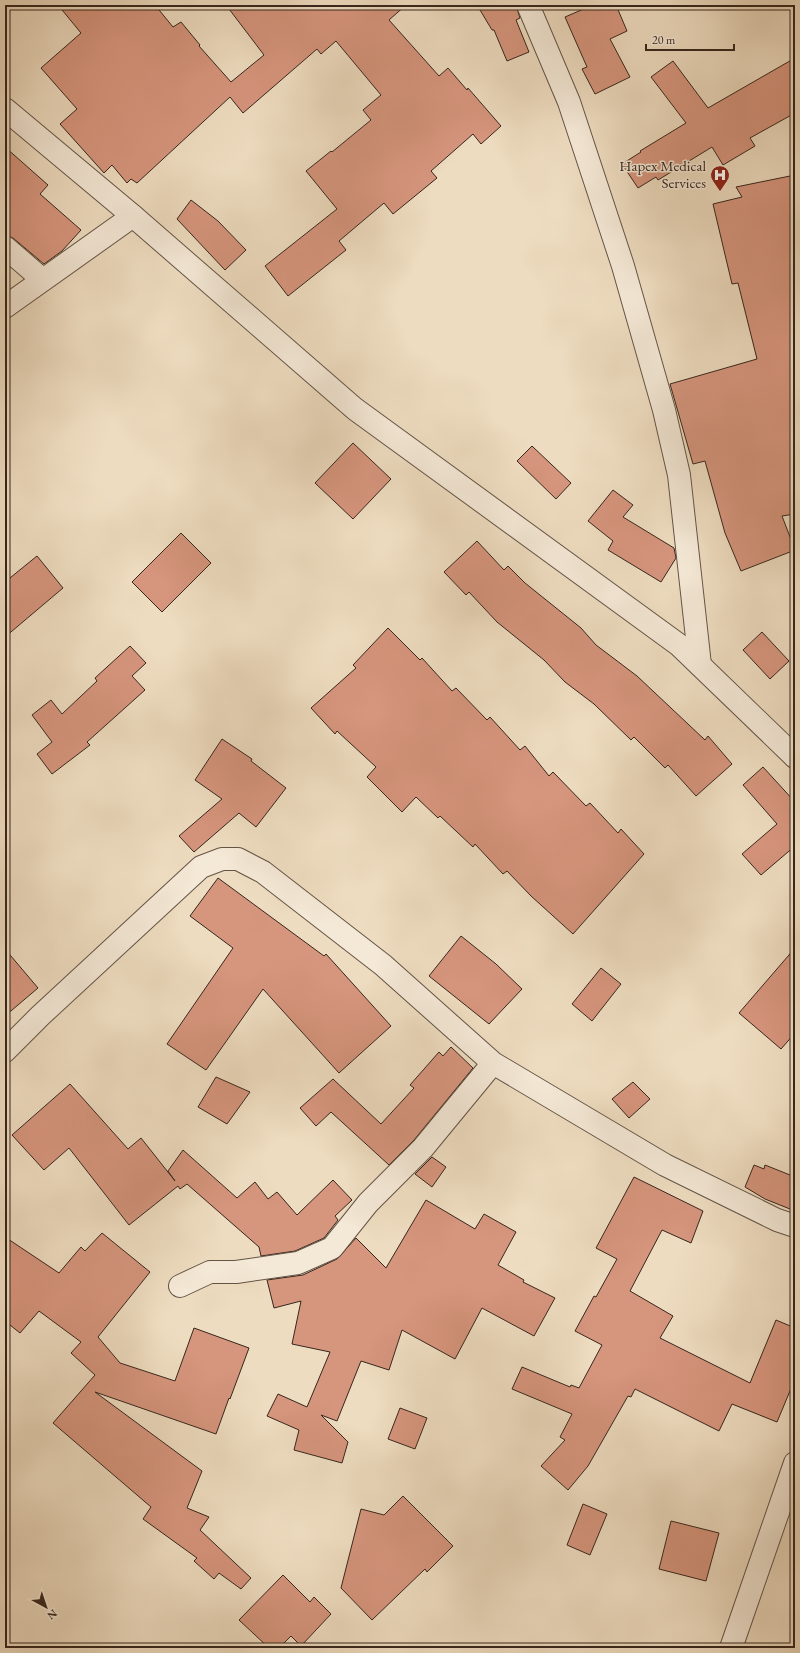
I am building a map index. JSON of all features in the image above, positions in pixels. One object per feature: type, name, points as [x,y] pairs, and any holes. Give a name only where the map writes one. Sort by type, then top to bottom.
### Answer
[{"type":"street","points":[[528,5],[571,109],[623,266],[664,410],[679,475],[700,666]]},
{"type":"street","points":[[5,109],[133,216],[355,409],[679,645],[795,757]]},
{"type":"street","points":[[5,307],[133,216]]},
{"type":"street","points":[[5,247],[44,280]]},
{"type":"street","points":[[5,1051],[41,1014],[201,867],[222,859],[238,859],[263,872],[383,965],[493,1063],[665,1164],[777,1220],[795,1226]]},
{"type":"street","points":[[180,1286],[210,1272],[236,1272],[298,1262],[332,1248],[368,1203],[423,1148],[493,1063]]},
{"type":"street","points":[[731,1648],[795,1463]]},
{"type":"building","points":[[58,5],[155,5],[173,27],[181,22],[200,45],[199,46],[231,82],[264,55],[226,5],[406,5],[389,20],[439,76],[448,68],[467,90],[468,88],[501,126],[481,144],[473,134],[431,171],[437,178],[393,214],[384,203],[339,241],[346,250],[288,296],[265,266],[337,209],[306,171],[371,120],[363,110],[381,95],[336,41],[321,54],[317,49],[243,113],[230,97],[137,183],[131,179],[127,183],[112,165],[104,173],[60,124],[77,109],[41,68],[81,33]]},
{"type":"building","points":[[477,5],[516,5],[520,18],[516,20],[529,52],[507,61],[494,30],[492,30]]},
{"type":"building","points":[[593,5],[616,5],[627,31],[610,39],[630,77],[595,94],[582,69],[587,67],[565,17]]},
{"type":"building","points":[[795,58],[795,113],[750,138],[755,146],[723,165],[712,147],[658,180],[656,177],[638,188],[622,164],[641,152],[640,151],[686,123],[651,77],[673,61],[708,108]]},
{"type":"building","points":[[5,147],[48,185],[40,194],[81,230],[62,251],[44,264],[13,238],[5,235]]},
{"type":"building","points":[[795,175],[795,514],[782,516],[795,550],[741,571],[725,533],[705,461],[693,464],[670,384],[757,359],[738,283],[732,284],[713,204],[742,197],[736,187]]},
{"type":"building","points":[[191,200],[218,221],[246,250],[225,270],[177,219]]},
{"type":"building","points":[[353,443],[391,479],[353,519],[315,483]]},
{"type":"building","points":[[532,446],[571,483],[556,499],[517,461]]},
{"type":"building","points":[[613,490],[633,505],[623,517],[674,548],[676,558],[661,582],[608,550],[613,541],[588,521]]},
{"type":"building","points":[[181,533],[211,563],[162,612],[132,582]]},
{"type":"building","points":[[477,541],[504,570],[508,566],[525,583],[581,628],[596,645],[637,676],[705,740],[708,736],[732,764],[696,796],[668,765],[665,768],[634,737],[631,740],[594,704],[565,682],[544,660],[497,622],[469,592],[466,595],[444,572]]},
{"type":"building","points":[[37,556],[63,588],[5,637],[5,582]]},
{"type":"building","points":[[388,628],[420,660],[422,658],[452,691],[456,688],[487,720],[490,717],[520,750],[525,746],[549,776],[553,772],[586,806],[590,803],[618,833],[621,829],[644,854],[573,934],[531,896],[507,871],[503,874],[475,844],[473,847],[440,816],[438,818],[416,797],[402,812],[367,777],[376,767],[337,731],[335,734],[311,708],[356,668],[353,665]]},
{"type":"building","points":[[762,632],[789,661],[770,679],[743,650]]},
{"type":"building","points":[[130,646],[146,663],[132,676],[145,690],[87,742],[90,745],[52,774],[37,754],[52,742],[32,715],[51,700],[62,714],[97,681],[95,678]]},
{"type":"building","points":[[222,739],[252,759],[251,761],[286,788],[256,827],[239,813],[194,852],[179,836],[222,799],[195,780]]},
{"type":"building","points":[[763,767],[795,802],[795,846],[761,875],[742,854],[777,824],[743,785]]},
{"type":"building","points":[[218,878],[324,956],[326,954],[391,1026],[339,1073],[263,989],[206,1070],[167,1044],[233,948],[190,916]]},
{"type":"building","points":[[461,936],[496,964],[522,989],[489,1024],[429,976]]},
{"type":"building","points":[[795,948],[795,1033],[781,1049],[739,1013]]},
{"type":"building","points":[[5,949],[38,988],[5,1016]]},
{"type":"building","points":[[601,968],[621,984],[592,1021],[572,1004]]},
{"type":"building","points":[[451,1047],[473,1068],[414,1140],[389,1165],[331,1112],[316,1126],[300,1108],[333,1079],[381,1124],[414,1088],[410,1085],[439,1052],[443,1056]]},
{"type":"building","points":[[216,1077],[250,1092],[227,1124],[198,1107]]},
{"type":"building","points":[[633,1082],[650,1099],[629,1118],[612,1099]]},
{"type":"building","points":[[70,1084],[128,1149],[141,1138],[175,1181],[168,1171],[183,1150],[237,1198],[255,1182],[268,1199],[277,1192],[297,1215],[333,1180],[352,1200],[335,1216],[338,1220],[324,1238],[295,1251],[261,1256],[259,1247],[187,1184],[180,1189],[178,1186],[129,1225],[69,1148],[44,1170],[12,1135]]},
{"type":"building","points":[[432,1157],[446,1167],[432,1187],[415,1174]]},
{"type":"building","points":[[754,1165],[764,1169],[765,1165],[795,1177],[795,1211],[765,1199],[745,1187]]},
{"type":"building","points":[[634,1177],[703,1211],[691,1243],[662,1230],[630,1291],[673,1316],[660,1338],[750,1383],[776,1320],[795,1328],[795,1379],[777,1422],[732,1404],[719,1431],[635,1389],[631,1397],[628,1396],[588,1466],[568,1490],[541,1466],[565,1440],[560,1437],[572,1414],[512,1389],[522,1367],[570,1387],[571,1385],[579,1388],[602,1345],[575,1331],[594,1296],[596,1297],[617,1259],[596,1248]]},
{"type":"building","points":[[426,1200],[475,1229],[484,1214],[516,1232],[498,1265],[524,1280],[523,1282],[555,1298],[534,1336],[482,1308],[455,1359],[402,1330],[389,1370],[361,1361],[337,1421],[321,1415],[348,1442],[342,1463],[294,1450],[299,1430],[267,1416],[278,1394],[307,1407],[330,1352],[292,1344],[301,1301],[274,1308],[267,1280],[303,1275],[337,1259],[356,1238],[386,1268]]},
{"type":"building","points":[[102,1233],[150,1272],[98,1337],[120,1363],[175,1381],[194,1328],[249,1348],[216,1434],[95,1392],[202,1471],[187,1508],[209,1517],[200,1530],[251,1578],[241,1589],[219,1573],[214,1579],[194,1561],[197,1558],[143,1519],[151,1507],[53,1423],[95,1375],[71,1353],[81,1342],[39,1311],[20,1333],[5,1321],[5,1237],[59,1273],[81,1247],[85,1251]]},
{"type":"building","points":[[400,1408],[427,1418],[415,1449],[388,1439]]},
{"type":"building","points":[[403,1496],[453,1546],[427,1572],[425,1569],[372,1620],[341,1588],[361,1509],[384,1515]]},
{"type":"building","points":[[583,1504],[607,1514],[590,1555],[567,1545]]},
{"type":"building","points":[[671,1521],[719,1533],[706,1581],[659,1569]]},
{"type":"building","points":[[283,1575],[310,1602],[314,1597],[331,1614],[301,1646],[291,1636],[279,1648],[269,1648],[239,1620]]},
{"type":"place","name":"Hapex Medical Services","points":[[720,192]]}]
